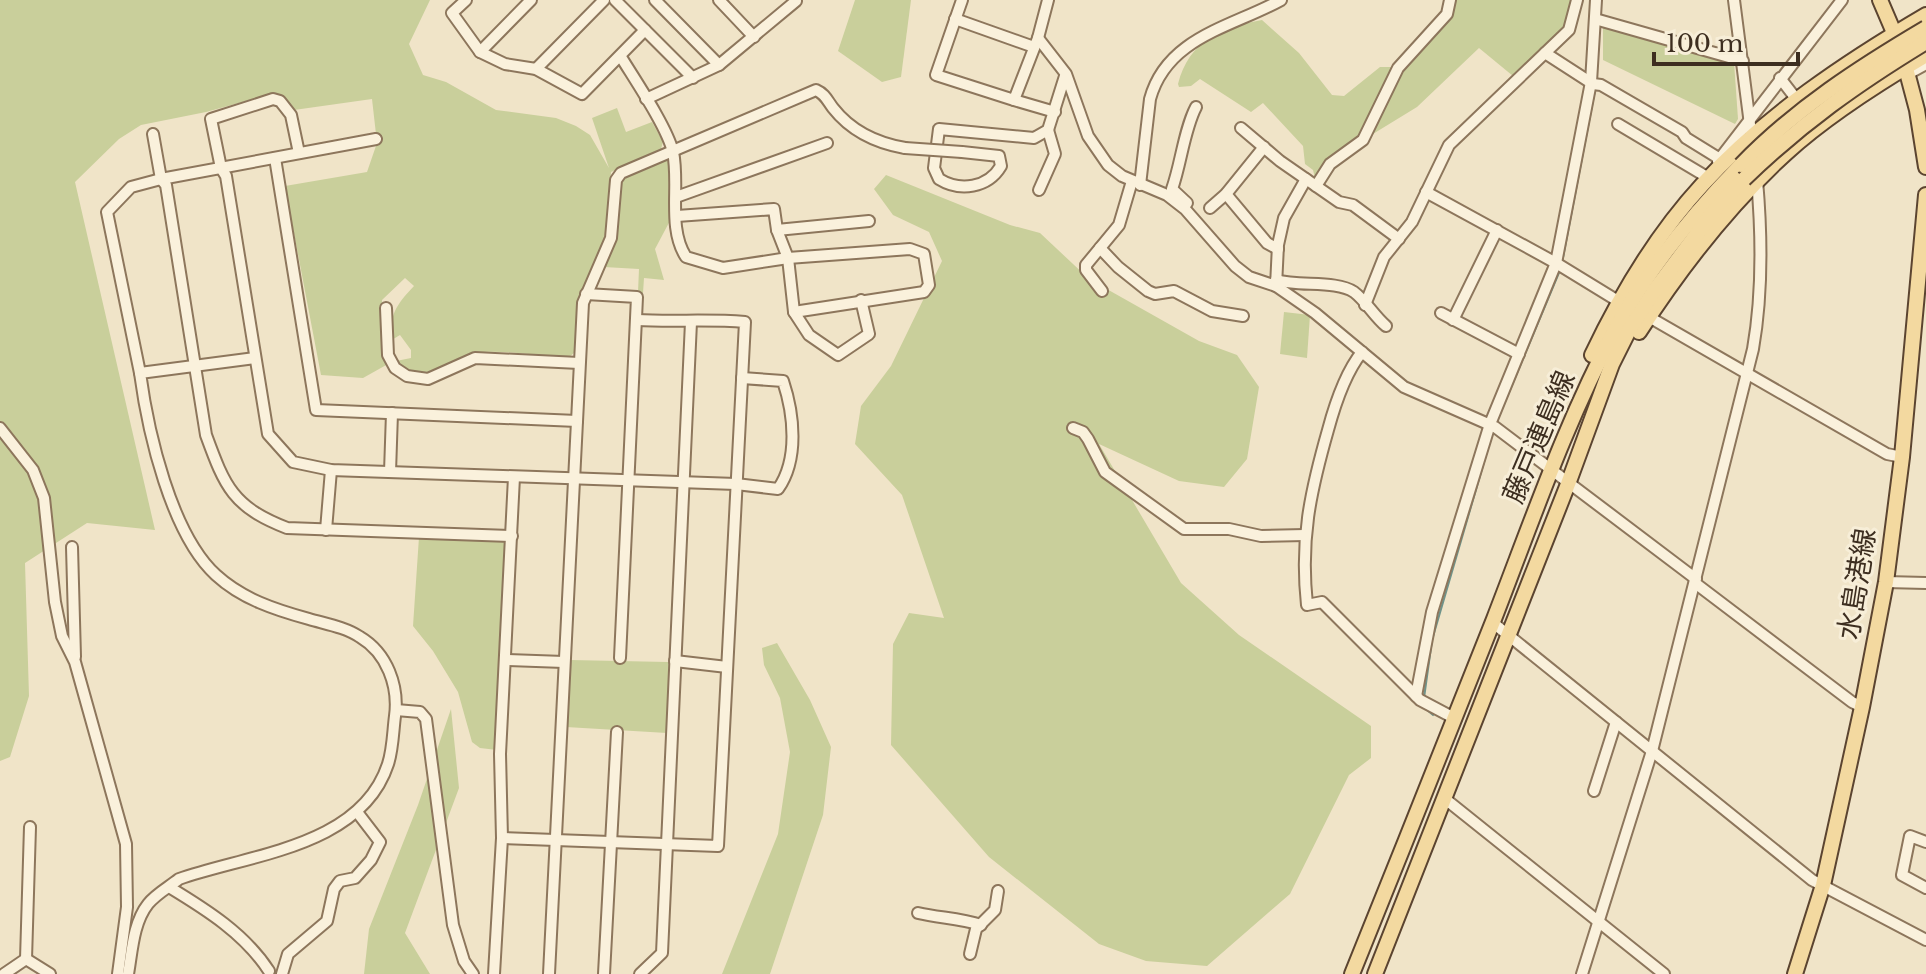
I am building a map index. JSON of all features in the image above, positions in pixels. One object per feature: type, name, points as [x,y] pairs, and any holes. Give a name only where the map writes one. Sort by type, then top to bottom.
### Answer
[{"type":"main road","points":[[1880,0],[1907,70],[1926,167]]},
{"type":"main road","points":[[1574,416],[1585,369],[1618,301],[1651,251],[1704,182],[1797,100],[1926,15]]},
{"type":"main road","name":"藤戸連島線","points":[[1375,974],[1568,484],[1603,387],[1629,330],[1717,207],[1807,106],[1862,67],[1926,28]]},
{"type":"main road","name":"藤戸連島線","points":[[1352,974],[1551,470],[1612,336],[1643,286],[1699,209],[1747,175],[1813,116],[1926,42]]},
{"type":"main road","points":[[1603,387],[1747,175],[1926,55]]},
{"type":"main road","name":"水島港線","points":[[1798,973],[1823,885],[1886,582],[1923,270],[1926,195]]},
{"type":"street","points":[[466,0],[452,13],[480,52],[505,64],[536,69],[582,94],[645,30]]},
{"type":"street","points":[[480,52],[531,0]]},
{"type":"street","points":[[536,69],[604,0]]},
{"type":"street","points":[[615,0],[693,78]]},
{"type":"street","points":[[655,0],[719,65]]},
{"type":"street","points":[[719,0],[754,37]]},
{"type":"street","points":[[962,0],[936,75],[1055,112]]},
{"type":"street","points":[[1014,100],[1048,0]]},
{"type":"street","points":[[1102,291],[1086,270],[1089,261],[1119,225],[1136,183],[1153,88],[1170,61],[1191,42],[1281,0]]},
{"type":"street","points":[[1276,283],[1284,218],[1330,164],[1363,140],[1398,68],[1447,14],[1450,0]]},
{"type":"street","points":[[1365,305],[1384,257],[1412,222],[1449,145],[1569,30],[1577,0]]},
{"type":"street","points":[[1420,699],[1432,612],[1492,425],[1556,263],[1593,84],[1596,0]]},
{"type":"street","points":[[1582,974],[1651,750],[1744,370],[1753,349],[1760,304],[1762,239],[1747,175],[1752,137],[1734,0]]},
{"type":"street","points":[[1618,124],[1704,182],[1842,0]]},
{"type":"street","points":[[646,99],[719,65],[796,1]]},
{"type":"street","points":[[1895,33],[1926,8]]},
{"type":"street","points":[[955,19],[1036,42],[1066,74],[1088,136],[1108,165],[1136,183],[1167,195],[1249,277],[1293,285],[1341,287],[1356,294],[1386,326]]},
{"type":"street","points":[[1597,19],[1740,61]]},
{"type":"street","points":[[1545,53],[1593,84],[1682,132],[1686,138],[1720,159]]},
{"type":"street","points":[[621,57],[673,150],[681,250],[686,257],[723,268],[788,258],[910,249],[924,254],[929,285],[924,292],[794,312]]},
{"type":"street","points":[[1907,70],[1926,64]]},
{"type":"street","points":[[1039,190],[1055,154],[1048,130],[1066,74]]},
{"type":"street","points":[[1780,78],[1797,100]]},
{"type":"street","points":[[549,974],[583,303],[611,238],[617,177],[816,90],[823,93],[853,128],[883,144],[905,148],[962,152],[994,154],[1001,159],[1001,166],[992,180],[978,185],[956,186],[936,175],[934,168],[939,129],[1034,138],[1048,130]]},
{"type":"street","points":[[299,153],[291,115],[280,101],[273,99],[211,119],[221,168],[226,176],[268,434],[293,462],[331,470],[736,484],[778,489],[789,474],[791,405],[783,381],[742,378]]},
{"type":"street","points":[[1194,219],[1193,208],[1172,189],[1196,107]]},
{"type":"street","points":[[1241,128],[1311,183],[1339,202],[1353,205],[1399,239]]},
{"type":"street","points":[[153,134],[161,179],[166,185],[206,435],[220,474],[236,499],[262,519],[287,528],[512,536]]},
{"type":"street","points":[[128,974],[140,920],[148,904],[179,879],[301,844],[357,812],[370,799],[389,761],[396,710],[393,680],[386,662],[361,637],[341,627],[282,612],[255,601],[215,574],[194,550],[163,476],[148,423],[107,212],[131,187],[376,139]]},
{"type":"street","points":[[676,197],[827,143]]},
{"type":"street","points":[[1210,208],[1226,194],[1264,147]]},
{"type":"street","points":[[275,158],[316,410],[577,421]]},
{"type":"street","points":[[1426,192],[1556,263],[1618,301]]},
{"type":"street","points":[[1226,194],[1267,243],[1278,249]]},
{"type":"street","points":[[677,216],[774,209],[777,230],[788,258],[794,312],[809,335],[838,355],[869,334],[861,300]]},
{"type":"street","points":[[777,230],[869,221]]},
{"type":"street","points":[[1453,320],[1497,230]]},
{"type":"street","points":[[1100,248],[1148,291],[1155,294],[1174,291],[1212,311],[1243,316]]},
{"type":"street","points":[[1276,283],[1404,387],[1492,425],[1862,707]]},
{"type":"street","points":[[586,294],[637,297],[620,658]]},
{"type":"street","points":[[386,308],[388,355],[395,368],[407,376],[428,379],[475,358],[579,363]]},
{"type":"street","points":[[1441,313],[1519,354]]},
{"type":"street","points":[[1649,317],[1887,454],[1902,457]]},
{"type":"street","points":[[502,838],[718,846],[745,322],[637,320]]},
{"type":"street","points":[[640,974],[662,953],[691,322]]},
{"type":"street","points":[[1362,352],[1335,406],[1310,493],[1305,535],[1307,605],[1322,602],[1420,699],[1454,718]]},
{"type":"street","points":[[140,373],[255,358]]},
{"type":"street","points":[[390,472],[392,413]]},
{"type":"street","points":[[0,428],[33,470],[44,498],[55,602],[62,636],[75,662],[126,844],[126,912],[118,974]]},
{"type":"street","points":[[1073,428],[1083,432],[1105,472],[1184,529],[1229,529],[1261,536],[1305,535]]},
{"type":"street","points":[[326,530],[331,470]]},
{"type":"street","points":[[494,974],[502,838],[500,754],[514,477]]},
{"type":"street","points":[[72,547],[75,662]]},
{"type":"street","points":[[1886,582],[1926,583]]},
{"type":"street","points":[[1492,622],[1812,880],[1926,940]]},
{"type":"street","points":[[506,660],[564,662]]},
{"type":"street","points":[[675,661],[727,667]]},
{"type":"street","points":[[396,710],[420,712],[426,719],[453,925],[464,961],[473,974]]},
{"type":"street","points":[[1594,791],[1616,722]]},
{"type":"street","points":[[604,974],[617,732]]},
{"type":"street","points":[[1444,798],[1664,974]]},
{"type":"street","points":[[282,974],[288,954],[327,921],[334,889],[340,881],[355,878],[371,860],[380,842],[357,812]]},
{"type":"street","points":[[26,959],[30,827]]},
{"type":"street","points":[[1926,842],[1910,836],[1902,875],[1926,888]]},
{"type":"street","points":[[169,887],[213,914],[254,949],[270,973]]},
{"type":"street","points":[[970,954],[973,934],[995,910],[998,891]]},
{"type":"street","points":[[126,912],[140,920]]},
{"type":"street","points":[[918,913],[981,925]]},
{"type":"street","points":[[4,974],[26,959]]},
{"type":"street","points":[[26,959],[50,974]]},
{"type":"green space","points":[[0,0],[430,0],[409,44],[423,75],[446,82],[496,110],[556,118],[576,126],[590,135],[609,168],[592,118],[617,108],[626,132],[652,122],[663,142],[661,149],[611,172],[607,226],[578,303],[575,352],[568,358],[485,352],[465,356],[428,374],[418,375],[407,371],[396,361],[411,358],[411,350],[400,335],[390,341],[395,310],[414,286],[405,278],[382,300],[384,352],[388,364],[363,378],[321,375],[285,186],[367,172],[377,143],[372,99],[294,110],[282,95],[272,94],[141,125],[119,139],[75,182],[155,530],[87,523],[25,563],[29,696],[10,757],[0,761]]},
{"type":"green space","points":[[855,0],[911,0],[901,77],[882,82],[838,51]]},
{"type":"green space","points":[[1453,0],[1575,0],[1567,26],[1513,76],[1479,48],[1417,107],[1368,137],[1401,68]]},
{"type":"green space","points":[[1262,20],[1299,53],[1332,95],[1344,96],[1380,67],[1391,67],[1393,72],[1362,138],[1316,182],[1313,170],[1305,164],[1303,146],[1263,103],[1251,112],[1200,79],[1191,86],[1179,87],[1178,84],[1190,57],[1209,38],[1233,27]]},
{"type":"green space","points":[[1603,25],[1734,62],[1738,119],[1735,124],[1603,60]]},
{"type":"green space","points":[[664,158],[670,162],[672,217],[655,249],[664,280],[644,278],[643,293],[638,292],[639,269],[604,267],[613,244],[622,181],[627,175]]},
{"type":"green space","points":[[886,175],[1010,225],[1040,233],[1089,279],[1199,341],[1237,355],[1259,387],[1247,459],[1224,487],[1179,481],[1099,444],[1181,583],[1239,635],[1371,726],[1371,758],[1349,775],[1290,894],[1207,966],[1146,961],[1099,944],[989,857],[891,745],[893,644],[909,613],[944,618],[902,495],[855,444],[861,406],[891,366],[942,261],[929,232],[893,215],[874,189]]},
{"type":"green space","points":[[1284,312],[1310,315],[1307,358],[1280,354]]},
{"type":"green space","points":[[419,537],[502,541],[507,546],[497,750],[480,748],[472,742],[458,692],[433,651],[413,626]]},
{"type":"green space","points":[[777,643],[810,700],[831,747],[823,815],[770,974],[722,974],[778,834],[790,752],[780,698],[764,665],[762,648]]},
{"type":"green space","points":[[570,660],[668,662],[671,666],[667,733],[566,727]]},
{"type":"green space","points":[[451,709],[459,788],[405,933],[430,974],[364,974],[369,929],[418,805]]},
{"type":"water","points":[[1598,0],[1601,0],[1596,85],[1561,268],[1494,428],[1432,640],[1424,698],[1435,713],[1433,715],[1420,704],[1429,639],[1491,426],[1558,267],[1584,138]]}]
